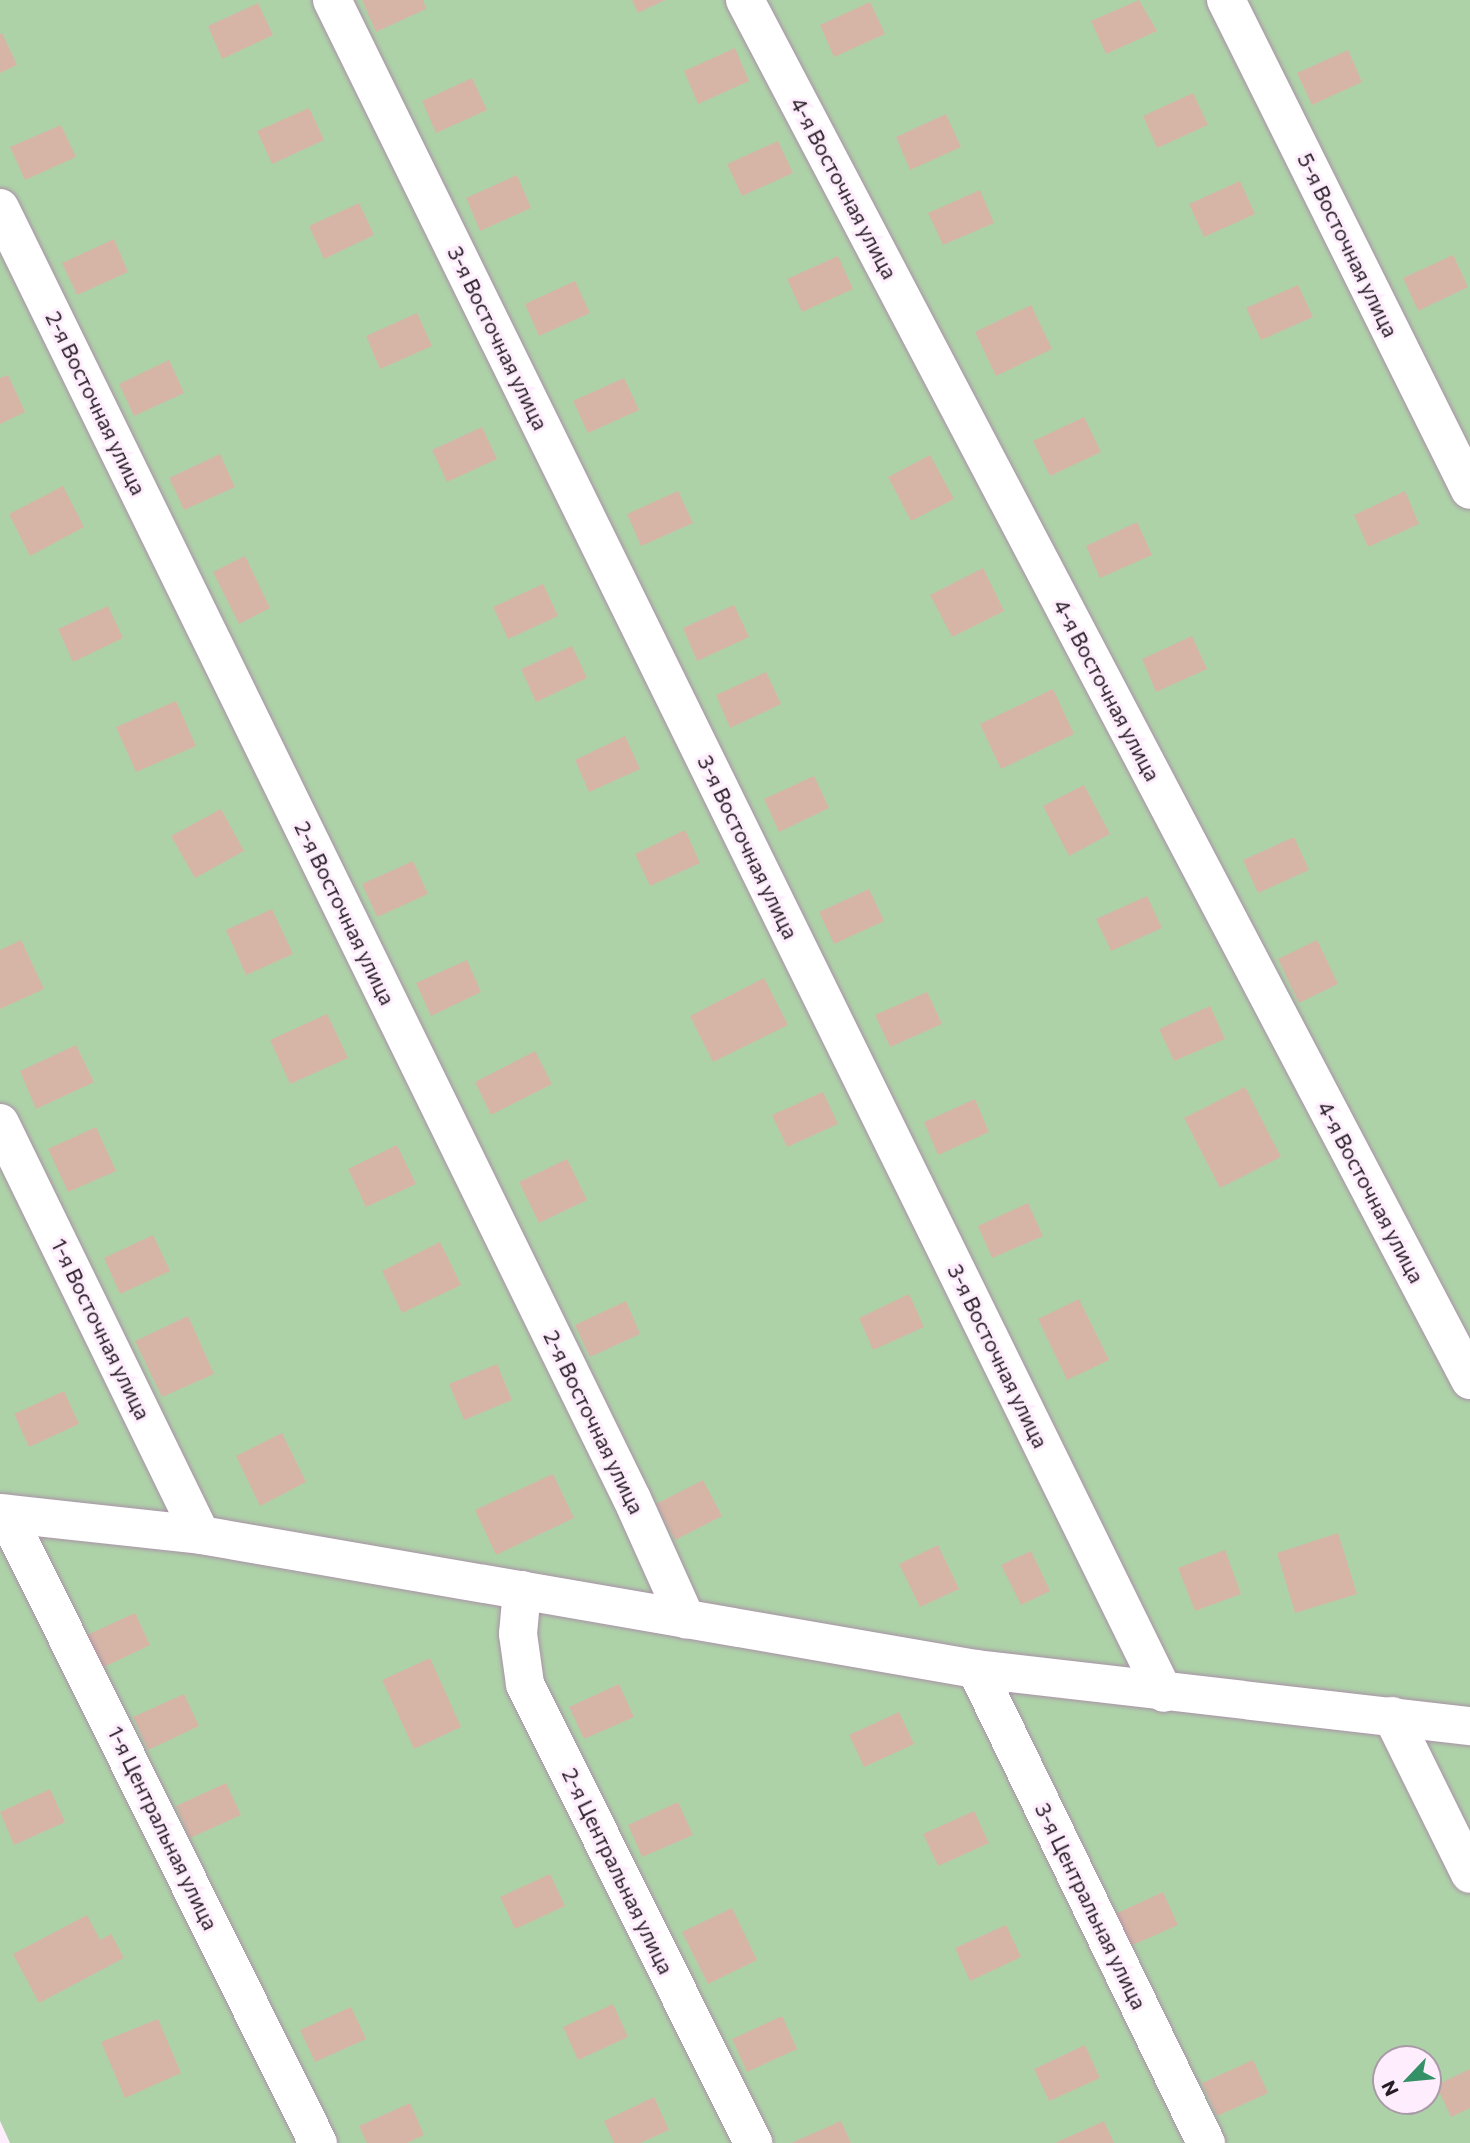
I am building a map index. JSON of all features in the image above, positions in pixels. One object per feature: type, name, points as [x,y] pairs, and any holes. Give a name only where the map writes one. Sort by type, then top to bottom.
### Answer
[{"type":"street","name":"3-я Восточная улица","points":[[332,0],[1164,1693]]},
{"type":"street","name":"4-я Восточная улица","points":[[745,0],[1470,1380]]},
{"type":"street","name":"5-я Восточная улица","points":[[1226,0],[1470,490]]},
{"type":"street","name":"2-я Восточная улица","points":[[0,208],[626,1486],[686,1619]]},
{"type":"street","name":"1-я Восточная улица","points":[[0,1123],[201,1535]]},
{"type":"street","points":[[3,1513],[201,1535],[976,1669],[1164,1693],[1470,1726]]},
{"type":"street","name":"1-я Центральная улица","points":[[3,1513],[318,2143]]},
{"type":"street","name":"2-я Центральная улица","points":[[522,1590],[518,1634],[525,1684],[753,2143]]},
{"type":"street","name":"3-я Центральная улица","points":[[976,1669],[1206,2143]]},
{"type":"street","points":[[1392,1716],[1470,1874]]},
{"type":"green space","points":[[0,0],[1470,0],[1470,2143],[10,2143],[0,2121]]},
{"type":"building","points":[[362,0],[423,0],[426,9],[376,32]]},
{"type":"building","points":[[632,0],[665,0],[638,13]]},
{"type":"building","points":[[1139,0],[1157,31],[1106,54],[1091,21]]},
{"type":"building","points":[[870,2],[885,34],[834,57],[820,25]]},
{"type":"building","points":[[258,3],[273,35],[222,59],[208,26]]},
{"type":"building","points":[[2,33],[17,65],[0,73],[0,34]]},
{"type":"building","points":[[735,48],[749,81],[698,104],[684,71]]},
{"type":"building","points":[[1348,50],[1362,82],[1312,105],[1297,73]]},
{"type":"building","points":[[472,78],[487,110],[436,133],[422,101]]},
{"type":"building","points":[[1193,93],[1208,125],[1157,148],[1143,116]]},
{"type":"building","points":[[309,108],[324,140],[272,164],[257,131]]},
{"type":"building","points":[[946,114],[961,147],[910,170],[896,137]]},
{"type":"building","points":[[61,125],[76,157],[25,180],[10,147]]},
{"type":"building","points":[[778,141],[793,173],[742,196],[727,164]]},
{"type":"building","points":[[517,175],[531,208],[480,231],[466,198]]},
{"type":"building","points":[[1240,181],[1255,214],[1204,237],[1189,204]]},
{"type":"building","points":[[980,190],[994,223],[943,245],[928,213]]},
{"type":"building","points":[[359,203],[374,235],[324,259],[309,226]]},
{"type":"building","points":[[114,239],[128,272],[77,295],[62,263]]},
{"type":"building","points":[[1453,255],[1468,287],[1418,311],[1403,278]]},
{"type":"building","points":[[838,256],[853,289],[802,312],[787,279]]},
{"type":"building","points":[[575,281],[590,313],[539,336],[525,304]]},
{"type":"building","points":[[1298,285],[1313,317],[1261,340],[1246,308]]},
{"type":"building","points":[[1031,305],[1052,349],[996,376],[975,332]]},
{"type":"building","points":[[417,313],[432,346],[380,369],[366,336]]},
{"type":"building","points":[[169,360],[184,393],[134,416],[119,384]]},
{"type":"building","points":[[8,375],[25,412],[0,424],[0,378]]},
{"type":"building","points":[[624,378],[639,410],[588,433],[573,401]]},
{"type":"building","points":[[1084,417],[1101,452],[1050,476],[1033,441]]},
{"type":"building","points":[[482,427],[497,459],[447,482],[432,450]]},
{"type":"building","points":[[220,454],[235,487],[184,510],[169,478]]},
{"type":"building","points":[[930,455],[954,499],[911,521],[888,477]]},
{"type":"building","points":[[63,486],[84,527],[30,556],[9,514]]},
{"type":"building","points":[[678,491],[693,523],[641,546],[627,514]]},
{"type":"building","points":[[1405,491],[1419,524],[1368,547],[1354,515]]},
{"type":"building","points":[[1137,522],[1152,555],[1100,578],[1086,546]]},
{"type":"building","points":[[245,556],[270,608],[239,624],[213,572]]},
{"type":"building","points":[[983,568],[1004,611],[952,637],[930,595]]},
{"type":"building","points":[[543,584],[558,616],[508,639],[493,607]]},
{"type":"building","points":[[734,605],[749,637],[697,661],[683,628]]},
{"type":"building","points":[[108,606],[123,638],[73,662],[58,629]]},
{"type":"building","points":[[1192,636],[1207,669],[1156,692],[1142,659]]},
{"type":"building","points":[[572,646],[587,678],[536,702],[521,669]]},
{"type":"building","points":[[766,672],[781,704],[730,728],[716,695]]},
{"type":"building","points":[[1053,689],[1074,734],[1001,769],[980,724]]},
{"type":"building","points":[[176,701],[196,746],[136,772],[116,727]]},
{"type":"building","points":[[625,736],[640,769],[589,792],[575,760]]},
{"type":"building","points":[[814,776],[829,808],[779,832],[764,799]]},
{"type":"building","points":[[1084,785],[1110,834],[1069,856],[1043,806]]},
{"type":"building","points":[[221,809],[244,851],[195,878],[171,836]]},
{"type":"building","points":[[685,830],[700,863],[650,886],[635,854]]},
{"type":"building","points":[[1294,837],[1309,870],[1258,893],[1243,860]]},
{"type":"building","points":[[413,861],[428,894],[377,917],[362,884]]},
{"type":"building","points":[[869,889],[884,921],[834,944],[819,912]]},
{"type":"building","points":[[1147,896],[1162,928],[1111,951],[1096,919]]},
{"type":"building","points":[[272,909],[293,954],[246,975],[226,930]]},
{"type":"building","points":[[21,940],[44,989],[0,1009],[0,950]]},
{"type":"building","points":[[1317,940],[1338,984],[1299,1003],[1278,959]]},
{"type":"building","points":[[467,960],[481,992],[431,1016],[416,983]]},
{"type":"building","points":[[764,978],[788,1025],[713,1062],[690,1016]]},
{"type":"building","points":[[927,992],[942,1024],[890,1047],[875,1015]]},
{"type":"building","points":[[1210,1006],[1225,1039],[1174,1061],[1159,1029]]},
{"type":"building","points":[[327,1014],[348,1058],[290,1084],[270,1040]]},
{"type":"building","points":[[76,1045],[94,1082],[36,1109],[20,1071]]},
{"type":"building","points":[[535,1051],[552,1084],[491,1115],[475,1082]]},
{"type":"building","points":[[1245,1087],[1281,1157],[1220,1188],[1184,1118]]},
{"type":"building","points":[[823,1092],[838,1124],[787,1147],[772,1115]]},
{"type":"building","points":[[975,1099],[989,1132],[938,1155],[924,1122]]},
{"type":"building","points":[[96,1127],[116,1171],[68,1192],[48,1149]]},
{"type":"building","points":[[397,1145],[416,1184],[366,1207],[348,1169]]},
{"type":"building","points":[[567,1159],[587,1200],[539,1223],[519,1182]]},
{"type":"building","points":[[1028,1203],[1043,1236],[992,1258],[978,1226]]},
{"type":"building","points":[[153,1235],[170,1271],[120,1294],[104,1258]]},
{"type":"building","points":[[440,1242],[461,1285],[402,1313],[382,1271]]},
{"type":"building","points":[[909,1294],[924,1327],[873,1350],[859,1318]]},
{"type":"building","points":[[1079,1299],[1109,1360],[1067,1380],[1038,1319]]},
{"type":"building","points":[[626,1301],[640,1334],[590,1357],[575,1325]]},
{"type":"building","points":[[188,1316],[214,1374],[162,1397],[135,1341]]},
{"type":"building","points":[[497,1364],[512,1400],[464,1420],[449,1384]]},
{"type":"building","points":[[64,1391],[79,1424],[29,1447],[14,1414]]},
{"type":"building","points":[[282,1433],[306,1482],[260,1506],[236,1456]]},
{"type":"building","points":[[553,1474],[574,1518],[496,1555],[475,1510]]},
{"type":"building","points":[[703,1480],[722,1516],[675,1540],[656,1504]]},
{"type":"building","points":[[1338,1533],[1357,1594],[1295,1613],[1277,1553]]},
{"type":"building","points":[[938,1545],[959,1589],[920,1607],[899,1564]]},
{"type":"building","points":[[1225,1550],[1241,1594],[1195,1611],[1178,1568]]},
{"type":"building","points":[[1031,1551],[1050,1591],[1021,1605],[1001,1565]]},
{"type":"building","points":[[135,1613],[150,1645],[100,1669],[85,1636]]},
{"type":"building","points":[[430,1658],[461,1727],[414,1749],[382,1680]]},
{"type":"building","points":[[619,1684],[634,1717],[584,1739],[569,1707]]},
{"type":"building","points":[[184,1694],[199,1726],[148,1750],[133,1717]]},
{"type":"building","points":[[899,1712],[914,1744],[864,1767],[849,1735]]},
{"type":"building","points":[[226,1783],[241,1815],[190,1838],[176,1806]]},
{"type":"building","points":[[50,1789],[65,1822],[14,1845],[0,1812]]},
{"type":"building","points":[[678,1802],[693,1835],[642,1857],[628,1825]]},
{"type":"building","points":[[974,1811],[989,1843],[938,1866],[923,1834]]},
{"type":"building","points":[[550,1874],[565,1906],[515,1929],[500,1897]]},
{"type":"building","points":[[1163,1892],[1178,1925],[1128,1947],[1113,1915]]},
{"type":"building","points":[[732,1908],[757,1960],[708,1984],[682,1932]]},
{"type":"building","points":[[87,1915],[100,1940],[111,1934],[124,1958],[39,2003],[13,1954]]},
{"type":"building","points":[[1006,1925],[1021,1957],[970,1981],[955,1948]]},
{"type":"building","points":[[613,2004],[628,2037],[578,2060],[563,2027]]},
{"type":"building","points":[[351,2007],[366,2039],[315,2062],[300,2030]]},
{"type":"building","points":[[782,2016],[797,2049],[747,2072],[732,2039]]},
{"type":"building","points":[[158,2019],[181,2073],[125,2098],[101,2042]]},
{"type":"building","points":[[1085,2045],[1100,2078],[1049,2101],[1034,2069]]},
{"type":"building","points":[[1253,2060],[1268,2093],[1217,2116],[1202,2083]]},
{"type":"building","points":[[1470,2069],[1470,2108],[1451,2117],[1442,2098],[1442,2082]]},
{"type":"building","points":[[654,2097],[669,2130],[640,2143],[614,2143],[604,2121]]},
{"type":"building","points":[[410,2103],[424,2135],[407,2143],[367,2143],[359,2126]]},
{"type":"building","points":[[841,2121],[851,2143],[791,2143]]},
{"type":"building","points":[[1104,2121],[1114,2143],[1055,2143]]}]
